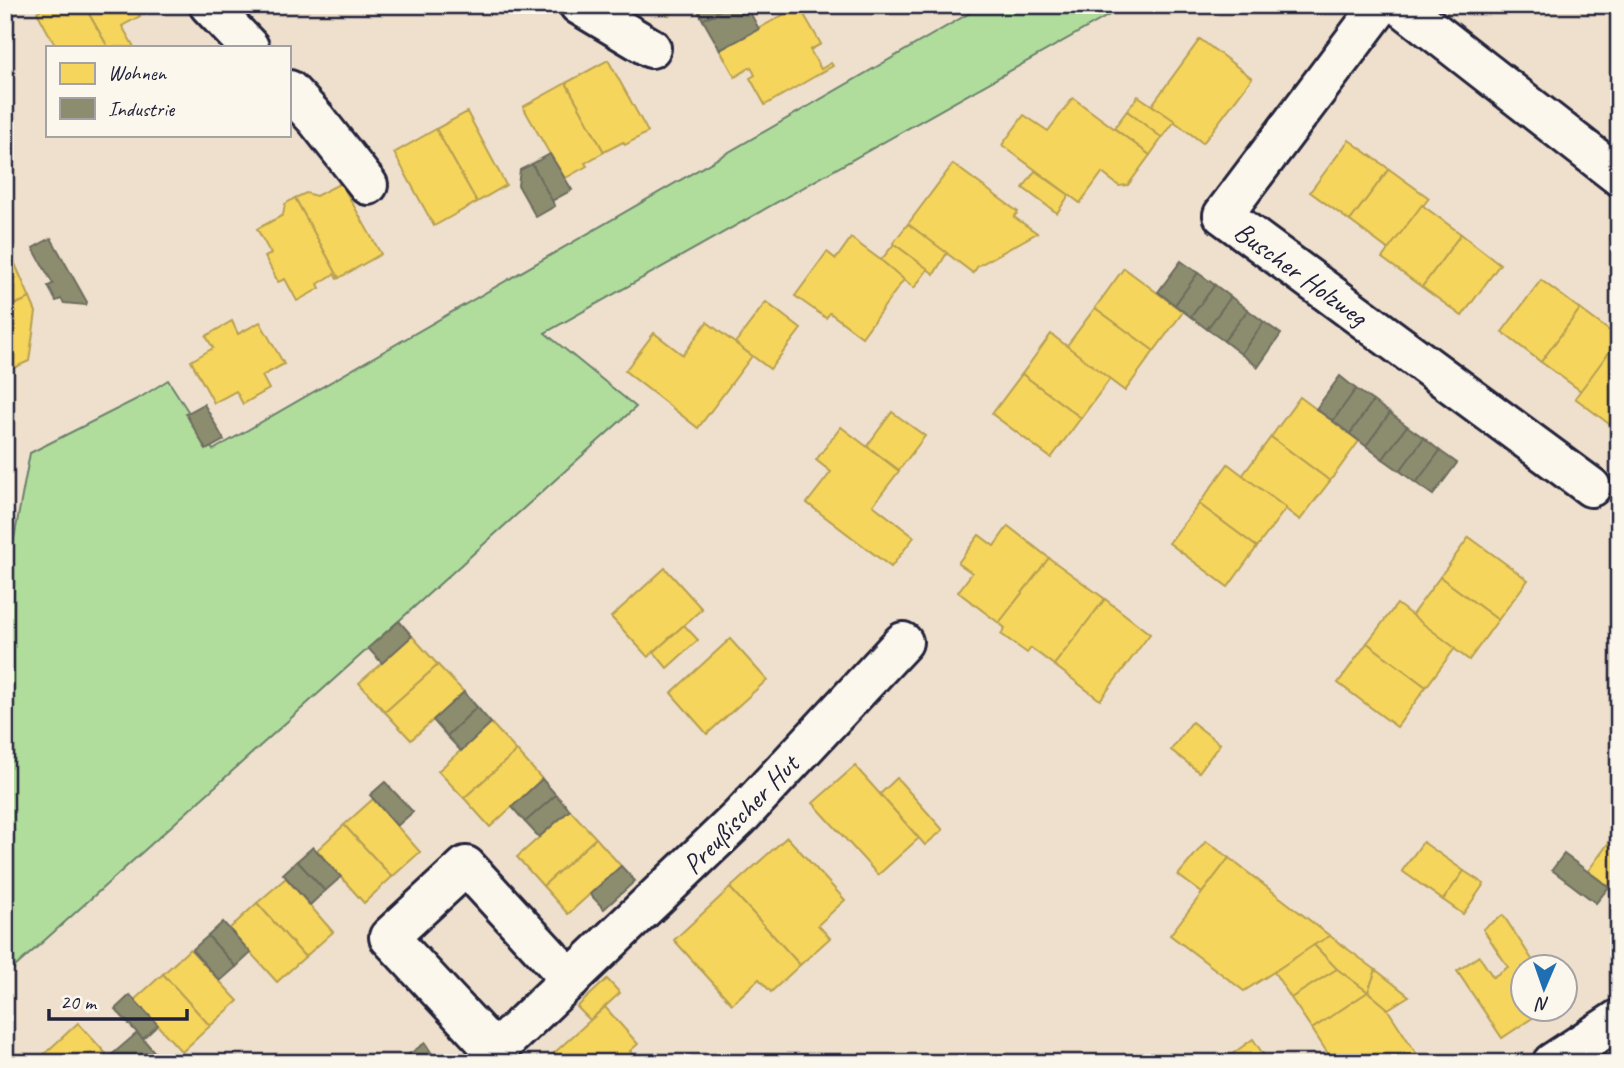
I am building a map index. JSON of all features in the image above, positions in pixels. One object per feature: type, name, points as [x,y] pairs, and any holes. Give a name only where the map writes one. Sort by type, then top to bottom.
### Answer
[{"type":"street","points":[[209,5],[247,46]]},
{"type":"street","points":[[579,5],[651,48]]},
{"type":"street","name":"Buscher Holzweg","points":[[1381,5],[1223,215],[1591,486]]},
{"type":"street","points":[[1400,5],[1619,176]]},
{"type":"street","points":[[290,91],[316,119],[368,185]]},
{"type":"street","name":"Preußischer Hut","points":[[571,980],[466,866],[389,937],[497,1057],[571,980],[740,817],[903,642]]},
{"type":"street","points":[[1552,1063],[1619,1019]]},
{"type":"green space","points":[[1005,5],[1127,5],[545,333],[636,407],[5,976],[5,587],[30,453],[141,397],[168,380],[213,450],[975,10],[996,11]]},
{"type":"building: Wohnen","points":[[48,5],[84,5],[107,46],[55,46],[37,12]]},
{"type":"building: Wohnen","points":[[84,5],[134,5],[140,16],[122,26],[133,46],[107,46]]},
{"type":"building: Wohnen","points":[[662,5],[686,5],[668,15]]},
{"type":"building: Wohnen","points":[[799,6],[821,44],[810,50],[821,69],[831,63],[833,66],[765,105],[750,78],[755,75],[751,67],[735,77],[720,50]]},
{"type":"building: Wohnen","points":[[1200,39],[1252,78],[1203,143],[1152,105]]},
{"type":"building: Wohnen","points":[[608,60],[648,132],[625,145],[623,142],[604,152],[566,83]]},
{"type":"building: Wohnen","points":[[566,83],[604,152],[564,179],[523,107]]},
{"type":"building: Wohnen","points":[[1138,96],[1175,121],[1162,138],[1127,111]]},
{"type":"building: Wohnen","points":[[1073,98],[1150,155],[1128,185],[1119,186],[1102,173],[1080,203],[1002,145],[1024,115],[1048,131]]},
{"type":"building: Wohnen","points":[[1127,111],[1162,138],[1150,155],[1114,128]]},
{"type":"building: Wohnen","points":[[467,112],[506,185],[477,202],[436,129]]},
{"type":"building: Wohnen","points":[[436,129],[477,202],[434,226],[394,153]]},
{"type":"building: Wohnen","points":[[1349,140],[1389,169],[1350,221],[1310,192]]},
{"type":"building: Wohnen","points":[[953,164],[1018,212],[1014,217],[1037,233],[978,266],[973,273],[908,224]]},
{"type":"building: Wohnen","points":[[1389,169],[1429,198],[1389,250],[1350,221]]},
{"type":"building: Wohnen","points":[[1035,171],[1069,195],[1057,213],[1023,188]]},
{"type":"building: Wohnen","points":[[341,183],[381,254],[339,278],[295,198],[306,193],[316,196]]},
{"type":"building: Wohnen","points":[[295,198],[339,278],[334,274],[318,284],[320,288],[297,301],[285,279],[278,282],[265,257],[271,254],[257,229],[283,215],[285,204]]},
{"type":"building: Wohnen","points":[[1422,205],[1461,234],[1422,287],[1382,258]]},
{"type":"building: Wohnen","points":[[908,224],[947,253],[934,274],[893,243]]},
{"type":"building: Wohnen","points":[[1461,234],[1500,264],[1462,316],[1422,287]]},
{"type":"building: Wohnen","points":[[851,238],[905,278],[862,337],[830,313],[826,318],[795,296],[827,252],[836,259]]},
{"type":"building: Wohnen","points":[[5,241],[30,298],[5,309]]},
{"type":"building: Wohnen","points":[[894,244],[928,269],[914,288],[881,260]]},
{"type":"building: Wohnen","points":[[1124,268],[1183,312],[1154,351],[1095,308]]},
{"type":"building: Wohnen","points":[[1541,280],[1580,309],[1541,362],[1502,332]]},
{"type":"building: Wohnen","points":[[30,298],[36,312],[29,361],[5,372],[5,309]]},
{"type":"building: Wohnen","points":[[766,302],[801,329],[770,369],[735,343]]},
{"type":"building: Wohnen","points":[[1095,308],[1154,351],[1125,391],[1066,347]]},
{"type":"building: Wohnen","points":[[1580,309],[1619,338],[1581,391],[1541,362]]},
{"type":"building: Wohnen","points":[[232,321],[238,334],[260,322],[284,364],[262,376],[269,389],[243,404],[236,391],[214,403],[191,361],[213,348],[206,336]]},
{"type":"building: Wohnen","points":[[707,322],[752,356],[698,428],[625,371],[654,333],[683,355]]},
{"type":"building: Wohnen","points":[[1051,334],[1110,379],[1081,418],[1022,374]]},
{"type":"building: Wohnen","points":[[1613,347],[1619,351],[1619,420],[1613,427],[1575,398]]},
{"type":"building: Wohnen","points":[[1022,374],[1081,418],[1051,458],[992,414]]},
{"type":"building: Wohnen","points":[[1300,397],[1359,441],[1330,481],[1271,437]]},
{"type":"building: Wohnen","points":[[892,412],[925,436],[899,470],[867,446]]},
{"type":"building: Wohnen","points":[[841,427],[899,471],[873,505],[914,537],[891,567],[807,503],[831,472],[816,460]]},
{"type":"building: Wohnen","points":[[1271,437],[1330,481],[1300,520],[1242,476]]},
{"type":"building: Wohnen","points":[[1228,464],[1286,508],[1257,547],[1199,504]]},
{"type":"building: Wohnen","points":[[1199,504],[1257,547],[1228,587],[1169,543]]},
{"type":"building: Wohnen","points":[[1008,526],[1049,558],[999,623],[958,592],[972,573],[958,563],[979,535],[994,546]]},
{"type":"building: Wohnen","points":[[1469,537],[1528,580],[1498,620],[1440,577]]},
{"type":"building: Wohnen","points":[[1049,558],[1105,599],[1054,665],[1031,648],[1027,653],[1001,634],[1005,628],[999,623]]},
{"type":"building: Wohnen","points":[[665,568],[702,609],[648,657],[611,617]]},
{"type":"building: Wohnen","points":[[1440,577],[1498,620],[1469,660],[1411,616]]},
{"type":"building: Wohnen","points":[[1105,599],[1150,634],[1100,700],[1054,665]]},
{"type":"building: Wohnen","points":[[1397,604],[1455,648],[1426,687],[1367,643]]},
{"type":"building: Wohnen","points":[[684,625],[698,640],[667,668],[654,652]]},
{"type":"building: Wohnen","points":[[412,636],[438,665],[385,712],[359,683]]},
{"type":"building: Wohnen","points":[[730,639],[767,680],[707,734],[671,693]]},
{"type":"building: Wohnen","points":[[1367,643],[1426,687],[1397,727],[1338,683]]},
{"type":"building: Wohnen","points":[[438,665],[464,692],[411,740],[385,712]]},
{"type":"building: Wohnen","points":[[1192,722],[1220,744],[1199,772],[1171,750]]},
{"type":"building: Wohnen","points":[[491,723],[517,751],[464,798],[438,771]]},
{"type":"building: Wohnen","points":[[517,751],[542,779],[490,827],[464,798]]},
{"type":"building: Wohnen","points":[[855,766],[919,838],[878,875],[813,803]]},
{"type":"building: Wohnen","points":[[897,778],[943,830],[925,845],[880,794]]},
{"type":"building: Wohnen","points":[[373,799],[420,852],[392,877],[344,825]]},
{"type":"building: Wohnen","points":[[570,810],[596,838],[543,886],[517,857]]},
{"type":"building: Wohnen","points":[[344,825],[392,877],[364,903],[317,850]]},
{"type":"building: Wohnen","points":[[1619,831],[1619,894],[1588,871]]},
{"type":"building: Wohnen","points":[[787,837],[845,900],[818,925],[830,938],[800,965],[730,888]]},
{"type":"building: Wohnen","points":[[596,838],[621,866],[568,914],[543,886]]},
{"type":"building: Wohnen","points":[[1206,841],[1229,858],[1202,893],[1178,875]]},
{"type":"building: Wohnen","points":[[1423,842],[1464,871],[1443,900],[1402,871]]},
{"type":"building: Wohnen","points":[[1229,858],[1330,936],[1244,991],[1170,935]]},
{"type":"building: Wohnen","points":[[1464,871],[1484,884],[1463,914],[1443,900]]},
{"type":"building: Wohnen","points":[[286,878],[333,932],[305,957],[257,903]]},
{"type":"building: Wohnen","points":[[730,888],[800,965],[771,992],[759,979],[732,1004],[674,940]]},
{"type":"building: Wohnen","points":[[257,903],[305,957],[277,982],[229,929]]},
{"type":"building: Wohnen","points":[[1503,915],[1528,953],[1508,953],[1508,967],[1483,929]]},
{"type":"building: Wohnen","points":[[1330,936],[1376,970],[1368,992],[1337,969],[1314,945]]},
{"type":"building: Wohnen","points":[[1314,945],[1337,969],[1291,998],[1274,972]]},
{"type":"building: Wohnen","points":[[190,949],[238,1001],[210,1026],[163,974]]},
{"type":"building: Wohnen","points":[[1479,956],[1493,977],[1508,967],[1508,1023],[1525,1023],[1502,1038],[1457,971]]},
{"type":"building: Wohnen","points":[[1337,969],[1368,992],[1312,1029],[1291,998]]},
{"type":"building: Wohnen","points":[[1376,970],[1409,996],[1388,1009],[1368,992]]},
{"type":"building: Wohnen","points":[[163,974],[210,1026],[182,1052],[134,1000]]},
{"type":"building: Wohnen","points":[[607,979],[620,993],[590,1020],[577,1007]]},
{"type":"building: Wohnen","points":[[1368,992],[1386,1007],[1416,1053],[1402,1063],[1334,1063],[1312,1029]]},
{"type":"building: Wohnen","points":[[605,1007],[638,1044],[630,1051],[641,1063],[543,1063]]},
{"type":"building: Wohnen","points":[[78,1023],[114,1063],[48,1063],[42,1056]]},
{"type":"building: Wohnen","points":[[1253,1039],[1269,1063],[1220,1063]]},
{"type":"building: Wohnen","points":[[42,1056],[48,1063],[34,1063]]},
{"type":"building: Industrie","points":[[695,5],[729,5],[703,20]]},
{"type":"building: Industrie","points":[[729,5],[746,5],[759,29],[720,50],[703,20]]},
{"type":"building: Industrie","points":[[550,154],[572,190],[552,201],[532,164]]},
{"type":"building: Industrie","points":[[532,164],[555,206],[536,217],[518,185],[520,170]]},
{"type":"building: Industrie","points":[[51,238],[87,302],[86,305],[64,303],[61,299],[56,301],[48,286],[53,284],[33,248]]},
{"type":"building: Industrie","points":[[1181,261],[1198,273],[1175,305],[1158,292]]},
{"type":"building: Industrie","points":[[1198,273],[1215,285],[1191,317],[1175,305]]},
{"type":"building: Industrie","points":[[1215,285],[1231,297],[1207,329],[1191,317]]},
{"type":"building: Industrie","points":[[1231,297],[1248,310],[1224,341],[1207,329]]},
{"type":"building: Industrie","points":[[1248,310],[1264,322],[1241,354],[1224,341]]},
{"type":"building: Industrie","points":[[1264,322],[1281,334],[1258,367],[1241,354]]},
{"type":"building: Industrie","points":[[1340,376],[1356,389],[1333,421],[1316,409]]},
{"type":"building: Industrie","points":[[1356,389],[1373,401],[1350,434],[1333,421]]},
{"type":"building: Industrie","points":[[1373,401],[1390,413],[1366,446],[1350,434]]},
{"type":"building: Industrie","points":[[204,404],[224,440],[206,450],[186,414]]},
{"type":"building: Industrie","points":[[1390,413],[1407,426],[1383,459],[1366,446]]},
{"type":"building: Industrie","points":[[1407,426],[1424,438],[1400,471],[1383,459]]},
{"type":"building: Industrie","points":[[1424,438],[1440,451],[1416,483],[1400,471]]},
{"type":"building: Industrie","points":[[1440,451],[1457,463],[1433,495],[1416,483]]},
{"type":"building: Industrie","points":[[399,621],[412,636],[382,663],[368,648]]},
{"type":"building: Industrie","points":[[464,692],[477,707],[447,736],[433,720]]},
{"type":"building: Industrie","points":[[477,707],[491,723],[461,751],[447,736]]},
{"type":"building: Industrie","points":[[542,779],[556,795],[525,822],[512,807]]},
{"type":"building: Industrie","points":[[385,782],[413,812],[397,826],[370,795]]},
{"type":"building: Industrie","points":[[556,795],[570,810],[539,837],[525,822]]},
{"type":"building: Industrie","points":[[313,847],[341,877],[325,891],[297,861]]},
{"type":"building: Industrie","points":[[1564,854],[1609,887],[1596,903],[1552,870]]},
{"type":"building: Industrie","points":[[297,861],[325,891],[310,905],[283,874]]},
{"type":"building: Industrie","points":[[621,866],[635,881],[604,909],[590,894]]},
{"type":"building: Industrie","points":[[223,922],[251,953],[236,967],[208,936]]},
{"type":"building: Industrie","points":[[208,936],[236,967],[220,981],[192,950]]},
{"type":"building: Industrie","points":[[130,995],[158,1025],[143,1039],[115,1009]]},
{"type":"building: Industrie","points":[[137,1033],[164,1063],[114,1063],[109,1057]]},
{"type":"building: Industrie","points":[[425,1043],[438,1063],[413,1063],[410,1059],[408,1055]]}]
